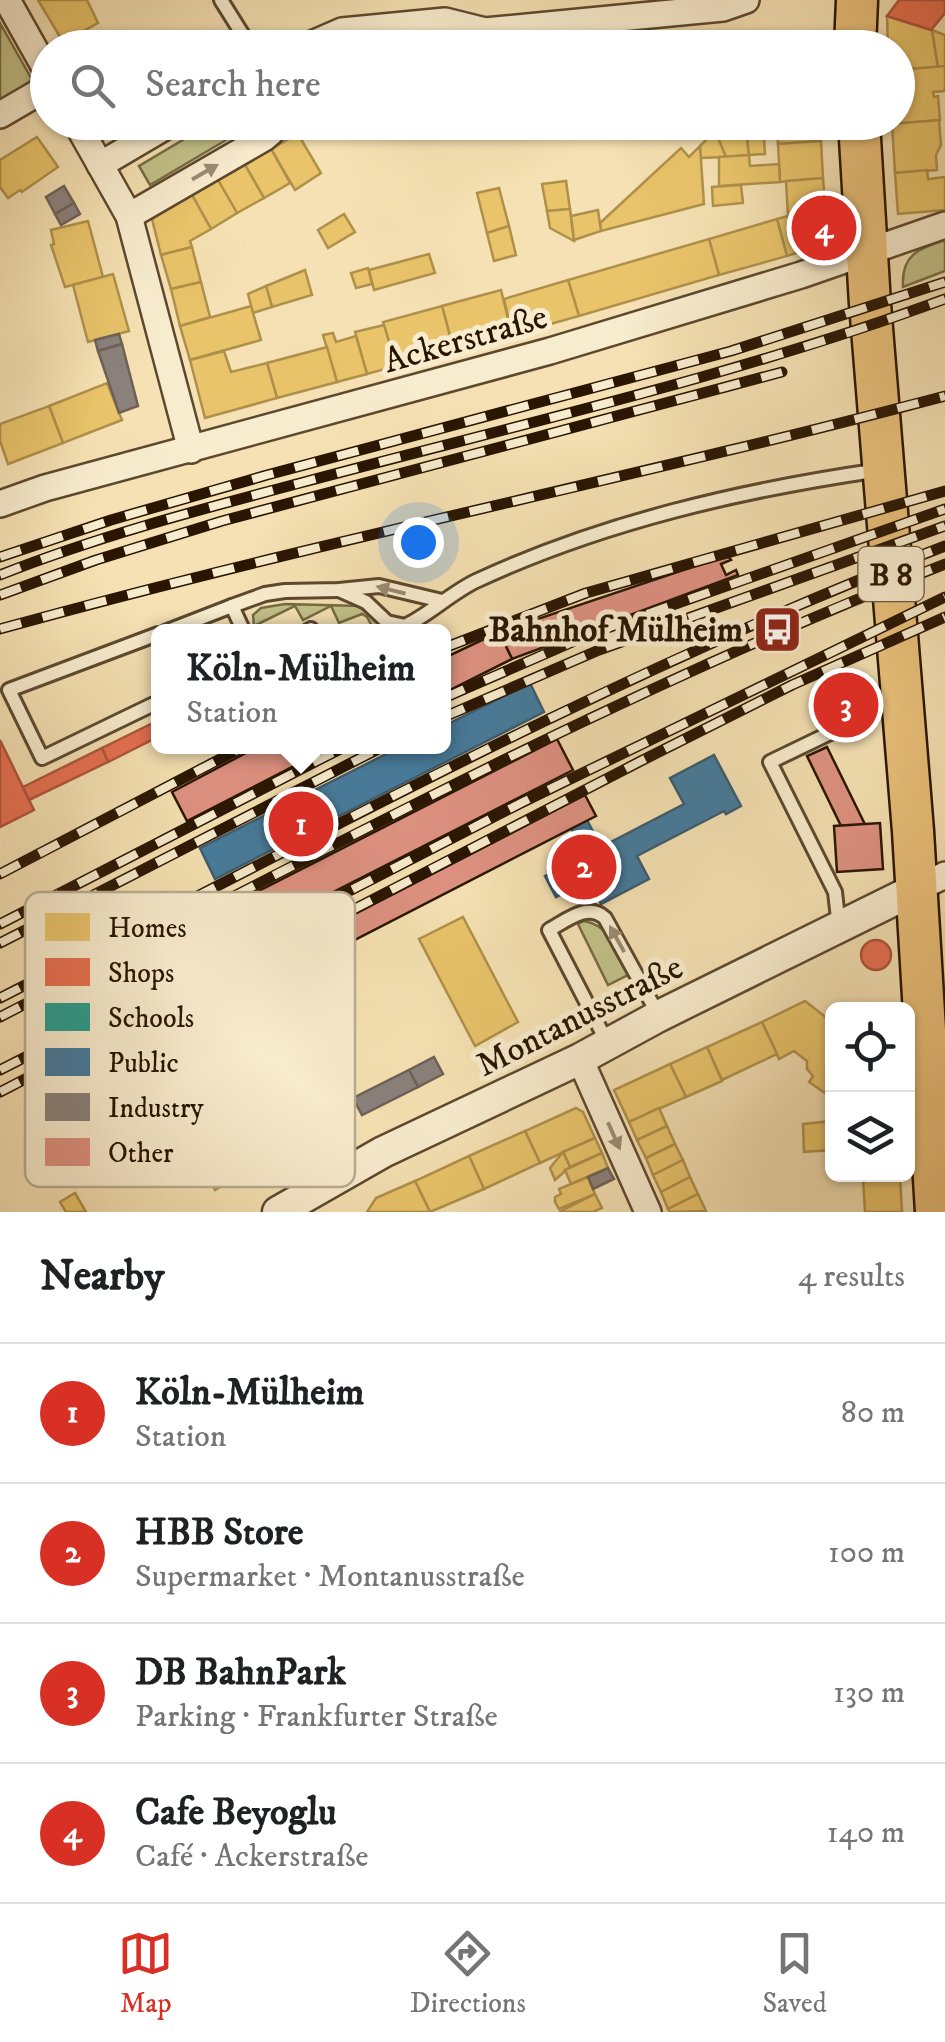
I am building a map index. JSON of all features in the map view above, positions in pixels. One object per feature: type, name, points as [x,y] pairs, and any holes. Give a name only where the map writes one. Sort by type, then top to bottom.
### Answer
[{"type":"main road","points":[[855,30],[856,0]]},
{"type":"main road","name":"B 8","points":[[860,140],[882,470],[930,882],[939,1208]]},
{"type":"street","points":[[7,0],[30,40]]},
{"type":"street","points":[[496,30],[723,8],[746,0]]},
{"type":"street","points":[[361,30],[445,21],[482,30]]},
{"type":"street","points":[[0,114],[30,97]]},
{"type":"street","points":[[86,140],[129,216],[191,450]]},
{"type":"street","points":[[100,164],[142,140]]},
{"type":"street","points":[[129,216],[261,140]]},
{"type":"street","name":"Ackerstraße","points":[[0,504],[550,351],[945,226]]},
{"type":"street","name":"Montanusstraße","points":[[355,1173],[383,1152],[580,1059],[930,882]]},
{"type":"street","points":[[580,1059],[648,1212]]},
{"type":"street","name":"Montanusstraße","points":[[278,1212],[315,1202],[335,1187]]},
{"type":"lane","points":[[221,0],[240,30]]},
{"type":"lane","points":[[404,624],[472,582],[558,546],[768,489],[882,470]]},
{"type":"lane","points":[[185,624],[285,590],[378,586],[442,601]]},
{"type":"lane","points":[[339,590],[366,602],[394,624]]},
{"type":"lane","points":[[232,606],[240,624]]},
{"type":"lane","points":[[151,637],[10,690],[42,758],[151,705]]},
{"type":"lane","points":[[839,926],[835,892],[770,762],[857,720]]},
{"type":"lane","points":[[608,1044],[550,930],[588,910],[598,911],[659,1016]]},
{"type":"shaded area","points":[[0,23],[30,82],[0,100]]},
{"type":"shaded area","points":[[183,140],[226,140],[150,185],[139,166]]},
{"type":"shaded area","points":[[945,240],[945,271],[903,287],[908,260]]},
{"type":"shaded area","points":[[285,604],[361,606],[379,624],[371,624],[362,614],[339,623],[331,606],[303,620],[295,606],[254,624],[253,615],[261,608]]},
{"type":"shaded area","points":[[584,921],[607,934],[630,974],[608,985],[578,924]]},
{"type":"building: Homes","points":[[38,0],[87,0],[98,23],[85,30],[56,30]]},
{"type":"building: Homes","points":[[887,16],[932,30],[938,67],[915,69],[915,30],[887,30]]},
{"type":"building: Homes","points":[[932,30],[945,35],[945,66],[938,67]]},
{"type":"building: Homes","points":[[945,66],[945,91],[933,92],[934,97],[938,96],[940,120],[915,122],[915,69]]},
{"type":"building: Homes","points":[[939,120],[937,170],[895,173],[893,140],[915,140],[915,122]]},
{"type":"building: Homes","points":[[32,140],[39,140],[58,167],[8,198],[0,187],[0,160]]},
{"type":"building: Homes","points":[[287,140],[302,140],[321,173],[295,190],[271,149]]},
{"type":"building: Homes","points":[[706,140],[719,140],[726,157],[700,158],[700,146]]},
{"type":"building: Homes","points":[[719,140],[747,140],[749,155],[726,157]]},
{"type":"building: Homes","points":[[748,140],[764,140],[765,154],[749,155]]},
{"type":"building: Homes","points":[[778,140],[821,141],[778,144]]},
{"type":"building: Homes","points":[[821,141],[823,178],[780,182],[778,144]]},
{"type":"building: Homes","points":[[700,146],[704,204],[601,231],[600,223],[681,148],[689,157]]},
{"type":"building: Homes","points":[[271,149],[290,183],[264,198],[245,165]]},
{"type":"building: Homes","points":[[749,155],[750,166],[779,164],[780,182],[719,186],[719,157]]},
{"type":"building: Homes","points":[[245,165],[264,198],[237,213],[218,180]]},
{"type":"building: Homes","points":[[927,170],[928,179],[945,177],[945,210],[898,214],[895,173]]},
{"type":"building: Homes","points":[[823,178],[828,243],[787,256],[777,219],[788,216],[786,181]]},
{"type":"building: Homes","points":[[218,180],[237,213],[211,229],[192,195]]},
{"type":"building: Homes","points":[[566,181],[570,209],[547,211],[542,184]]},
{"type":"building: Homes","points":[[741,185],[743,203],[713,206],[712,187]]},
{"type":"building: Homes","points":[[499,188],[509,226],[487,233],[477,193]]},
{"type":"building: Homes","points":[[192,195],[211,229],[190,241],[192,247],[161,255],[152,219]]},
{"type":"building: Homes","points":[[570,209],[574,241],[550,228],[547,211]]},
{"type":"building: Homes","points":[[598,210],[601,231],[574,240],[571,216]]},
{"type":"building: Homes","points":[[344,214],[355,232],[328,248],[318,230]]},
{"type":"building: Homes","points":[[777,219],[787,256],[719,275],[709,239]]},
{"type":"building: Homes","points":[[88,221],[103,277],[65,287],[51,245],[51,230]]},
{"type":"building: Homes","points":[[509,226],[516,255],[494,261],[487,233]]},
{"type":"building: Homes","points":[[709,239],[719,275],[579,316],[568,280]]},
{"type":"building: Homes","points":[[192,247],[201,282],[171,289],[161,255]]},
{"type":"building: Homes","points":[[429,254],[435,273],[374,290],[369,270]]},
{"type":"building: Homes","points":[[368,268],[372,284],[356,288],[351,273]]},
{"type":"building: Homes","points":[[305,270],[312,295],[272,307],[266,286]]},
{"type":"building: Homes","points":[[113,274],[129,331],[88,342],[73,285]]},
{"type":"building: Homes","points":[[568,280],[579,316],[512,335],[504,299]]},
{"type":"building: Homes","points":[[201,282],[210,317],[180,326],[171,289]]},
{"type":"building: Homes","points":[[266,286],[272,307],[253,313],[248,294]]},
{"type":"building: Homes","points":[[501,290],[512,335],[454,351],[442,306]]},
{"type":"building: Homes","points":[[251,306],[261,340],[190,360],[180,326]]},
{"type":"building: Homes","points":[[442,306],[454,351],[396,366],[383,322]]},
{"type":"building: Homes","points":[[384,325],[396,366],[367,374],[355,332]]},
{"type":"building: Homes","points":[[333,333],[336,342],[356,336],[367,374],[337,382],[323,335]]},
{"type":"building: Homes","points":[[327,347],[337,382],[277,398],[267,363]]},
{"type":"building: Homes","points":[[224,351],[231,372],[267,363],[277,398],[205,418],[190,360]]},
{"type":"building: Homes","points":[[107,383],[122,420],[63,443],[49,406]]},
{"type":"building: Homes","points":[[49,406],[63,443],[8,464],[0,441],[0,424]]},
{"type":"building: Homes","points":[[463,917],[518,1022],[475,1046],[419,939]]},
{"type":"building: Homes","points":[[805,1001],[825,1017],[825,1093],[809,1082],[813,1076],[807,1061],[794,1051],[779,1059],[762,1022]]},
{"type":"building: Homes","points":[[762,1022],[777,1054],[722,1080],[707,1047]]},
{"type":"building: Homes","points":[[707,1047],[722,1081],[686,1097],[670,1064]]},
{"type":"building: Homes","points":[[670,1064],[686,1097],[629,1122],[614,1090]]},
{"type":"building: Homes","points":[[576,1108],[583,1112],[595,1138],[540,1163],[525,1131]]},
{"type":"building: Homes","points":[[659,1108],[667,1126],[637,1140],[629,1122]]},
{"type":"building: Homes","points":[[825,1122],[825,1150],[804,1152],[803,1124]]},
{"type":"building: Homes","points":[[667,1126],[675,1144],[646,1158],[637,1140]]},
{"type":"building: Homes","points":[[525,1131],[540,1163],[484,1189],[469,1156]]},
{"type":"building: Homes","points":[[595,1138],[602,1153],[570,1167],[563,1152]]},
{"type":"building: Homes","points":[[675,1144],[683,1160],[653,1175],[646,1158]]},
{"type":"building: Homes","points":[[563,1152],[570,1167],[555,1180],[550,1168]]},
{"type":"building: Homes","points":[[602,1153],[608,1168],[571,1184],[565,1170]]},
{"type":"building: Homes","points":[[469,1156],[484,1189],[430,1212],[415,1181]]},
{"type":"building: Homes","points":[[683,1160],[690,1177],[661,1192],[653,1175]]},
{"type":"building: Homes","points":[[588,1177],[595,1194],[559,1209],[555,1197],[561,1194],[559,1189]]},
{"type":"building: Homes","points":[[690,1177],[698,1194],[668,1209],[661,1192]]},
{"type":"building: Homes","points":[[415,1181],[430,1212],[367,1212],[376,1198]]},
{"type":"building: Homes","points":[[863,1182],[900,1182],[902,1212],[865,1212]]},
{"type":"building: Homes","points":[[75,1193],[86,1212],[66,1212],[60,1202]]},
{"type":"building: Homes","points":[[595,1194],[602,1208],[593,1212],[559,1212]]},
{"type":"building: Homes","points":[[698,1194],[706,1211],[668,1209]]},
{"type":"building: Shops","points":[[899,0],[945,0],[945,13],[931,30],[887,16]]},
{"type":"building: Shops","points":[[151,724],[151,740],[108,762],[102,748]]},
{"type":"building: Shops","points":[[0,740],[34,810],[0,827]]},
{"type":"building: Shops","points":[[102,748],[108,762],[29,800],[23,787]]},
{"type":"building: Shops","points":[[876,940],[887,944],[891,955],[887,966],[876,970],[865,966],[861,955],[865,944]]},
{"type":"building: Public","points":[[530,683],[544,712],[215,879],[200,848],[386,754],[451,754],[451,722]]},
{"type":"building: Public","points":[[714,755],[741,806],[637,856],[649,879],[601,904],[589,881],[556,897],[545,876],[585,855],[571,828],[587,820],[601,847],[684,804],[670,778]]},
{"type":"building: Industry","points":[[64,186],[74,203],[55,214],[46,197]]},
{"type":"building: Industry","points":[[74,203],[80,214],[61,225],[55,214]]},
{"type":"building: Industry","points":[[119,334],[122,344],[98,351],[95,340]]},
{"type":"building: Industry","points":[[122,344],[138,406],[119,413],[98,351]]},
{"type":"building: Industry","points":[[434,1057],[443,1074],[418,1087],[409,1070]]},
{"type":"building: Industry","points":[[409,1070],[418,1087],[362,1115],[355,1097]]},
{"type":"building: Industry","points":[[608,1168],[614,1179],[593,1189],[588,1177]]},
{"type":"building: Other","points":[[728,555],[731,560],[721,564],[726,575],[736,570],[738,575],[512,659],[499,632]]},
{"type":"building: Other","points":[[499,632],[512,659],[451,690],[451,655]]},
{"type":"building: Other","points":[[557,739],[573,770],[333,892],[256,892]]},
{"type":"building: Other","points":[[827,747],[880,855],[860,865],[807,756]]},
{"type":"building: Other","points":[[244,754],[317,754],[187,821],[172,792]]},
{"type":"building: Other","points":[[585,795],[596,816],[355,940],[355,914]]},
{"type":"building: Other","points":[[880,823],[883,869],[837,872],[834,826]]},
{"type":"railway","points":[[0,557],[267,475],[731,351],[945,282]]},
{"type":"railway","points":[[0,575],[150,524],[708,375],[945,299]]},
{"type":"railway","points":[[0,595],[222,521],[782,372]]},
{"type":"railway","points":[[0,629],[945,396]]},
{"type":"railway","points":[[451,645],[586,593],[945,491]]},
{"type":"railway","points":[[451,695],[593,633],[945,509]]},
{"type":"railway","points":[[451,714],[599,650],[945,526]]},
{"type":"railway","points":[[206,892],[584,702],[823,595],[945,546]]},
{"type":"railway","points":[[243,892],[585,721],[824,613],[945,564]]},
{"type":"railway","points":[[347,892],[945,597]]},
{"type":"railway","points":[[355,909],[792,685],[945,617]]},
{"type":"railway","points":[[0,874],[230,754]]},
{"type":"railway","points":[[62,892],[330,754]]},
{"type":"railway","points":[[99,892],[368,754]]},
{"type":"railway","points":[[0,924],[25,911]]},
{"type":"railway","points":[[0,943],[25,930]]},
{"type":"railway","points":[[0,998],[25,985]]},
{"type":"railway","points":[[0,1017],[25,1004]]},
{"type":"railway","points":[[0,1070],[25,1057]]},
{"type":"railway","points":[[0,1092],[25,1079]]},
{"type":"place","name":"Cafe Beyoglu","points":[[824,228]]},
{"type":"place","name":"Bahnhof Mülheim","points":[[778,629]]},
{"type":"place","name":"DB BahnPark","points":[[846,705]]},
{"type":"place","name":"Köln-Mülheim","points":[[301,824]]},
{"type":"place","name":"HBB Store","points":[[584,867]]}]
